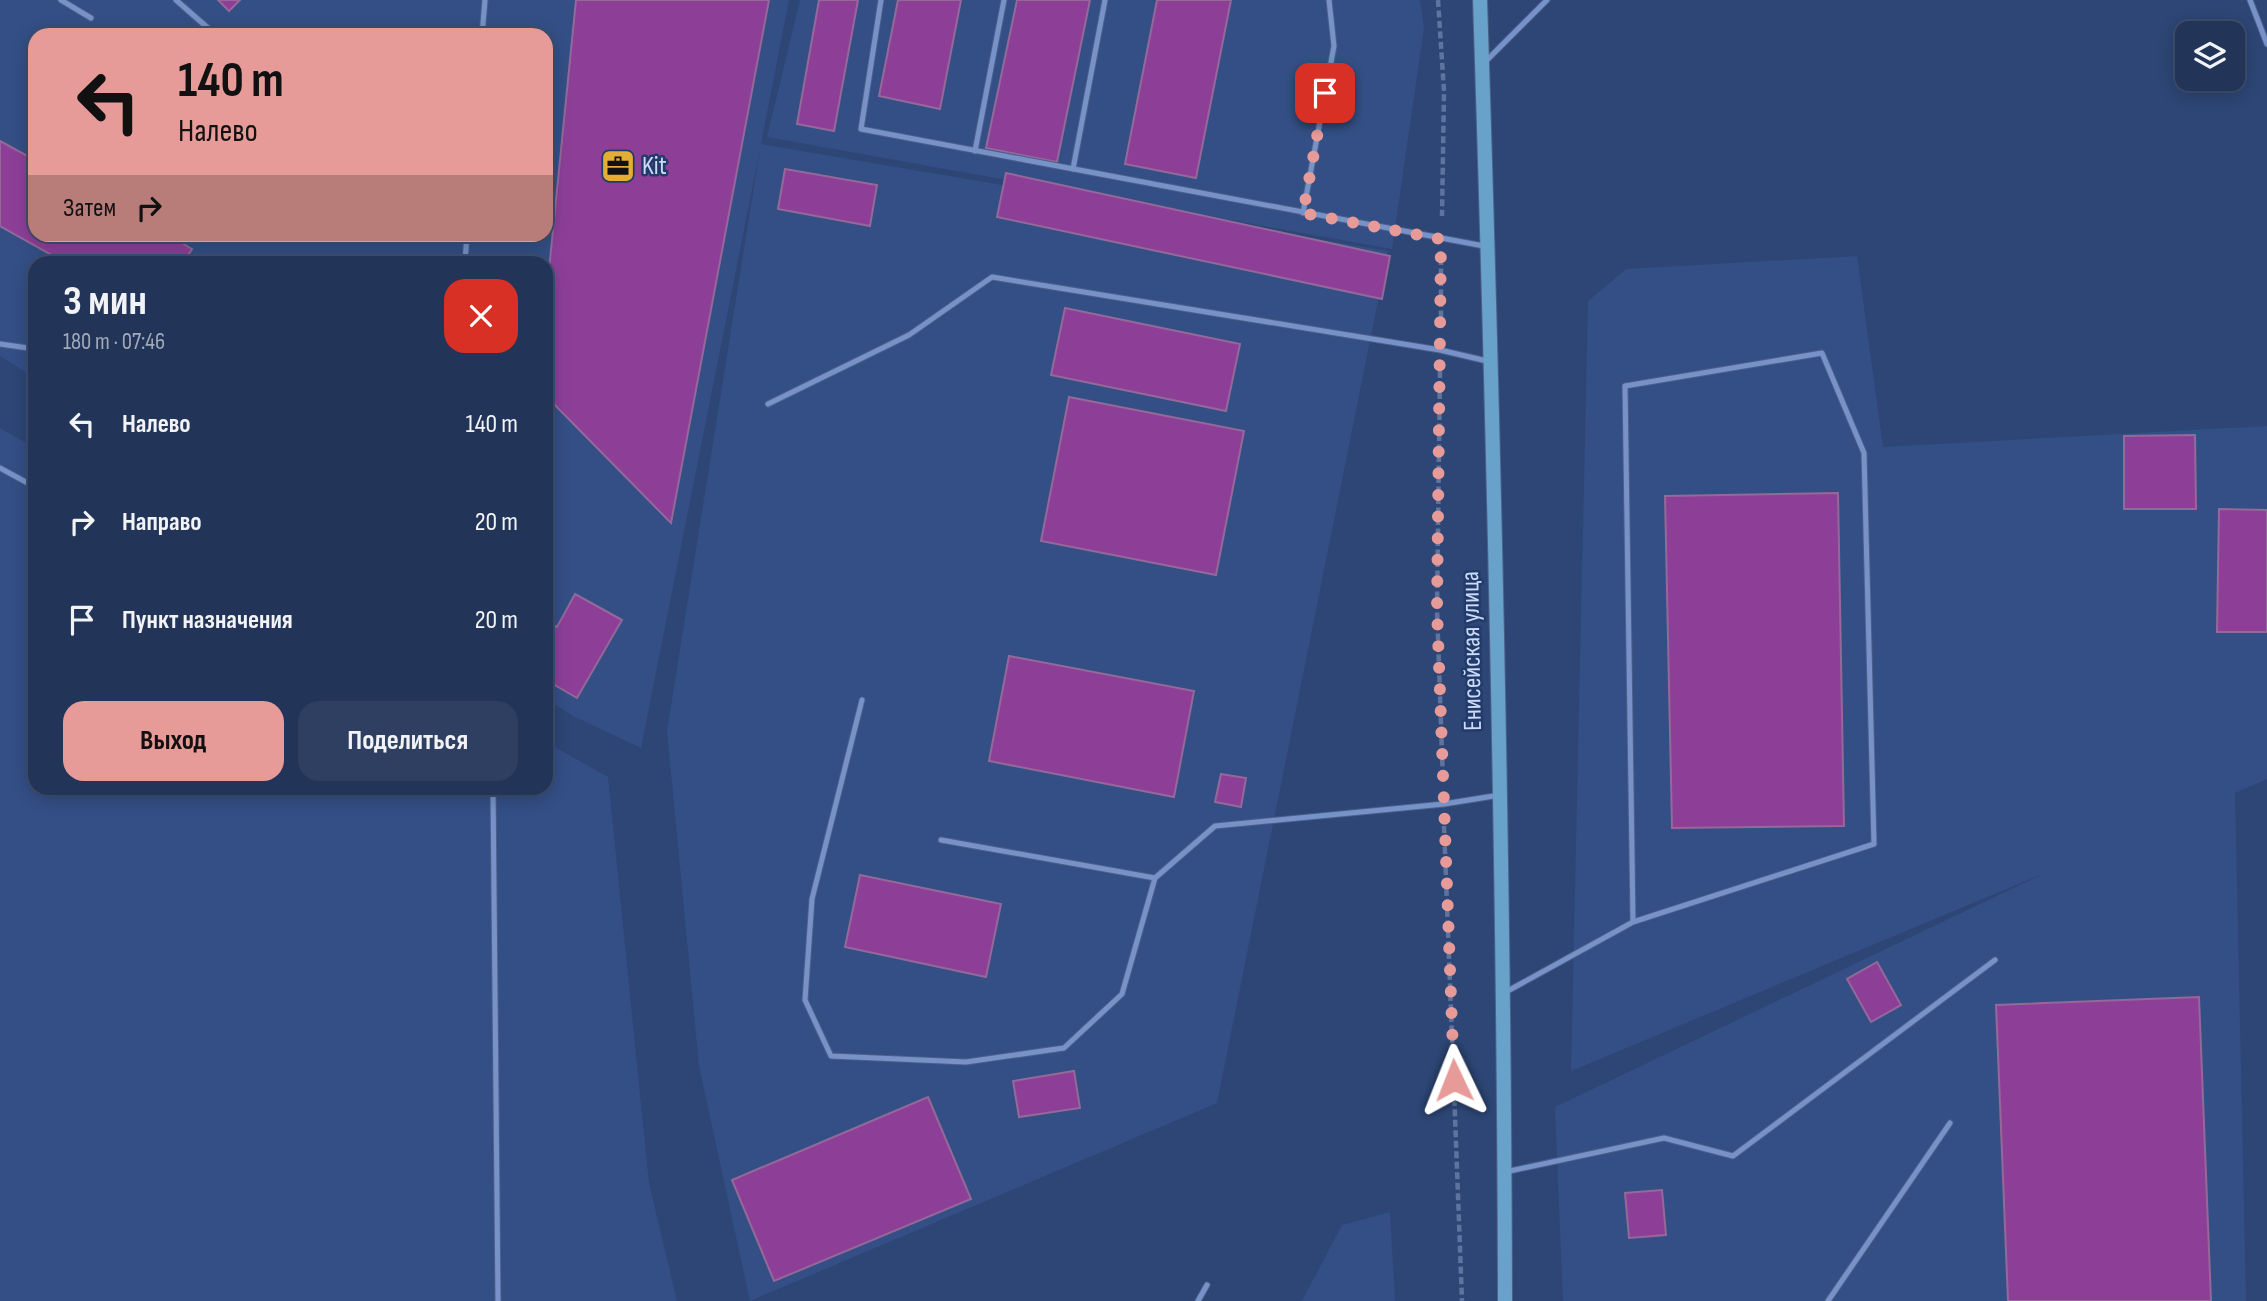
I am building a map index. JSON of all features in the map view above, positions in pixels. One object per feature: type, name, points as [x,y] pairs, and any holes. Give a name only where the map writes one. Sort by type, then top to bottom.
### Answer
[{"type":"street","name":"Енисейская улица","points":[[1480,0],[1504,993],[1505,1301]]},
{"type":"lane","points":[[61,0],[92,18]]},
{"type":"lane","points":[[176,0],[208,28]]},
{"type":"lane","points":[[483,28],[485,0]]},
{"type":"lane","points":[[881,0],[861,129],[1488,246]]},
{"type":"lane","points":[[975,151],[1004,0]]},
{"type":"lane","points":[[1073,169],[1105,0]]},
{"type":"lane","points":[[1303,213],[1334,46],[1329,0]]},
{"type":"lane","points":[[1482,65],[1547,0]]},
{"type":"lane","points":[[2250,0],[2267,44]]},
{"type":"lane","points":[[768,404],[909,335],[992,277],[1440,350],[1490,362]]},
{"type":"lane","points":[[0,344],[28,348]]},
{"type":"lane","points":[[1504,993],[1633,922],[1874,844],[1864,453],[1822,353],[1625,386],[1633,922]]},
{"type":"lane","points":[[0,468],[28,483]]},
{"type":"lane","points":[[862,700],[812,899],[805,1000],[831,1056],[967,1062],[1064,1048],[1122,995],[1155,878],[1215,826],[1444,804],[1500,795]]},
{"type":"lane","points":[[493,795],[498,1301]]},
{"type":"lane","points":[[941,840],[1155,878]]},
{"type":"lane","points":[[1505,1172],[1664,1138],[1733,1156],[1995,960]]},
{"type":"lane","points":[[1828,1301],[1950,1124]]},
{"type":"lane","points":[[1198,1301],[1207,1285]]},
{"type":"path","points":[[1438,0],[1444,91],[1437,609],[1462,1301]]},
{"type":"shaded area","points":[[0,0],[789,0],[761,144],[1388,251],[1217,1103],[750,1301],[699,1066],[667,731],[760,149],[641,748],[573,716],[553,703],[553,256],[28,256],[28,374],[0,356]]},
{"type":"shaded area","points":[[800,0],[1420,0],[1424,28],[1392,249],[767,137]]},
{"type":"shaded area","points":[[1857,256],[1883,447],[2267,426],[2267,779],[2235,793],[2246,1301],[1563,1301],[1555,1107],[2045,873],[1571,1071],[1588,301],[1626,269]]},
{"type":"shaded area","points":[[0,428],[28,444],[28,795],[553,795],[553,746],[608,777],[649,1183],[677,1301],[0,1301]]},
{"type":"shaded area","points":[[1390,1212],[1395,1301],[1302,1301],[1342,1225]]},
{"type":"building","points":[[218,0],[240,0],[229,11]]},
{"type":"building","points":[[576,0],[769,0],[671,523],[553,403],[553,256],[550,256]]},
{"type":"building","points":[[819,0],[858,0],[834,131],[797,124]]},
{"type":"building","points":[[898,0],[961,0],[940,109],[879,96]]},
{"type":"building","points":[[1017,0],[1090,0],[1057,162],[986,148]]},
{"type":"building","points":[[1157,0],[1231,0],[1196,178],[1125,164]]},
{"type":"building","points":[[0,141],[28,156],[28,242],[0,226]]},
{"type":"building","points":[[785,169],[877,185],[870,226],[778,209]]},
{"type":"building","points":[[1006,173],[1390,256],[1382,299],[997,217]]},
{"type":"building","points":[[28,242],[180,242],[192,249],[188,256],[53,256]]},
{"type":"building","points":[[1065,308],[1240,344],[1226,411],[1051,375]]},
{"type":"building","points":[[1069,397],[1244,431],[1216,575],[1041,541]]},
{"type":"building","points":[[2195,435],[2196,509],[2124,509],[2124,436]]},
{"type":"building","points":[[1838,493],[1844,826],[1672,828],[1665,496]]},
{"type":"building","points":[[2219,509],[2267,510],[2267,632],[2217,632]]},
{"type":"building","points":[[575,594],[622,620],[577,698],[553,684],[553,625],[557,627]]},
{"type":"building","points":[[1009,656],[1194,691],[1174,797],[989,761]]},
{"type":"building","points":[[1221,774],[1246,778],[1241,807],[1215,802]]},
{"type":"building","points":[[860,875],[1001,904],[986,977],[845,947]]},
{"type":"building","points":[[1877,962],[1901,1005],[1871,1022],[1847,979]]},
{"type":"building","points":[[2199,997],[2211,1301],[2008,1301],[1996,1005]]},
{"type":"building","points":[[1074,1071],[1080,1108],[1019,1117],[1013,1081]]},
{"type":"building","points":[[928,1097],[971,1199],[774,1281],[732,1180]]},
{"type":"building","points":[[1662,1190],[1666,1235],[1629,1238],[1625,1193]]},
{"type":"place","name":"Kit","points":[[618,166]]},
{"type":"route","points":[[1325,93],[1303,213],[1441,239],[1437,609],[1454,1080]]}]
